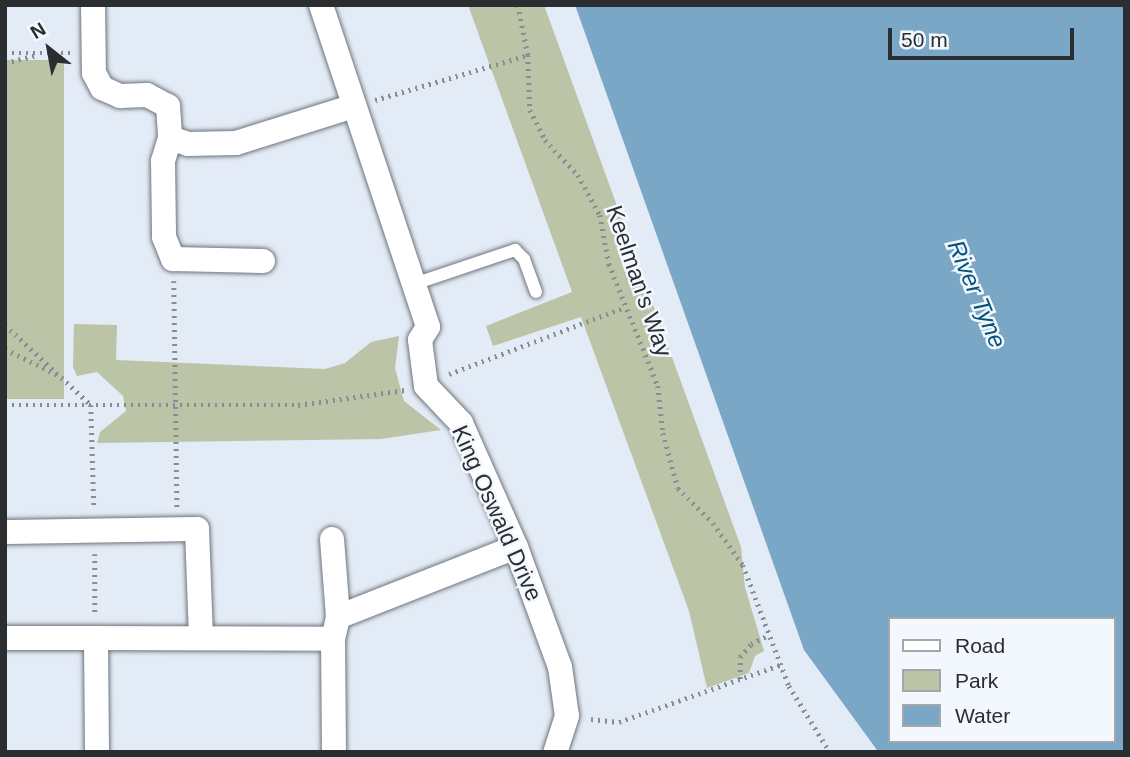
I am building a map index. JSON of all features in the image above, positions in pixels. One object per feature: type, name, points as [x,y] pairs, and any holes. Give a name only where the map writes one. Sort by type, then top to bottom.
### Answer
[{"type":"street","points":[[93,5],[94,73],[102,88],[120,96],[147,95],[168,106],[170,138],[163,162],[164,237],[173,259],[263,261]]},
{"type":"street","points":[[321,5],[428,327],[420,340],[426,386]]},
{"type":"street","points":[[170,138],[188,144],[236,143],[354,106]]},
{"type":"street","name":"King Oswald Drive","points":[[426,386],[461,423],[516,547],[560,667],[567,716],[555,752]]},
{"type":"street","points":[[5,531],[197,529],[201,637]]},
{"type":"street","points":[[332,539],[336,628],[334,752]]},
{"type":"street","points":[[5,638],[201,637],[336,628],[516,547]]},
{"type":"street","points":[[96,638],[97,752]]},
{"type":"lane","points":[[414,284],[515,250],[524,259],[536,292]]},
{"type":"path","name":"Keelman's Way","points":[[518,5],[528,55],[530,110],[545,140],[578,175],[600,215],[609,264],[658,386],[663,433],[678,488],[713,523],[743,565],[780,665],[830,752]]},
{"type":"path","points":[[5,53],[94,53]]},
{"type":"path","points":[[5,63],[47,53]]},
{"type":"path","points":[[354,106],[528,55]]},
{"type":"path","points":[[173,259],[179,405],[177,529]]},
{"type":"path","points":[[5,405],[298,405],[426,386],[465,366],[625,307]]},
{"type":"path","points":[[5,325],[91,405],[96,638]]},
{"type":"path","points":[[5,349],[62,377]]},
{"type":"path","points":[[740,680],[740,657],[751,644],[768,636]]},
{"type":"path","points":[[567,716],[618,722],[780,665]]},
{"type":"green space","points":[[468,5],[544,5],[741,547],[745,587],[764,651],[755,656],[749,673],[707,688],[689,611],[581,317],[493,346],[486,326],[572,292]]},
{"type":"green space","points":[[5,60],[64,60],[64,399],[5,399]]},
{"type":"green space","points":[[74,324],[117,325],[116,360],[325,369],[345,363],[371,342],[399,336],[395,368],[404,401],[441,430],[381,439],[97,443],[100,432],[126,411],[123,396],[97,372],[77,376],[73,367]]},
{"type":"water","name":"River Tyne","points":[[575,5],[1125,5],[1125,752],[877,750],[804,650]]}]
